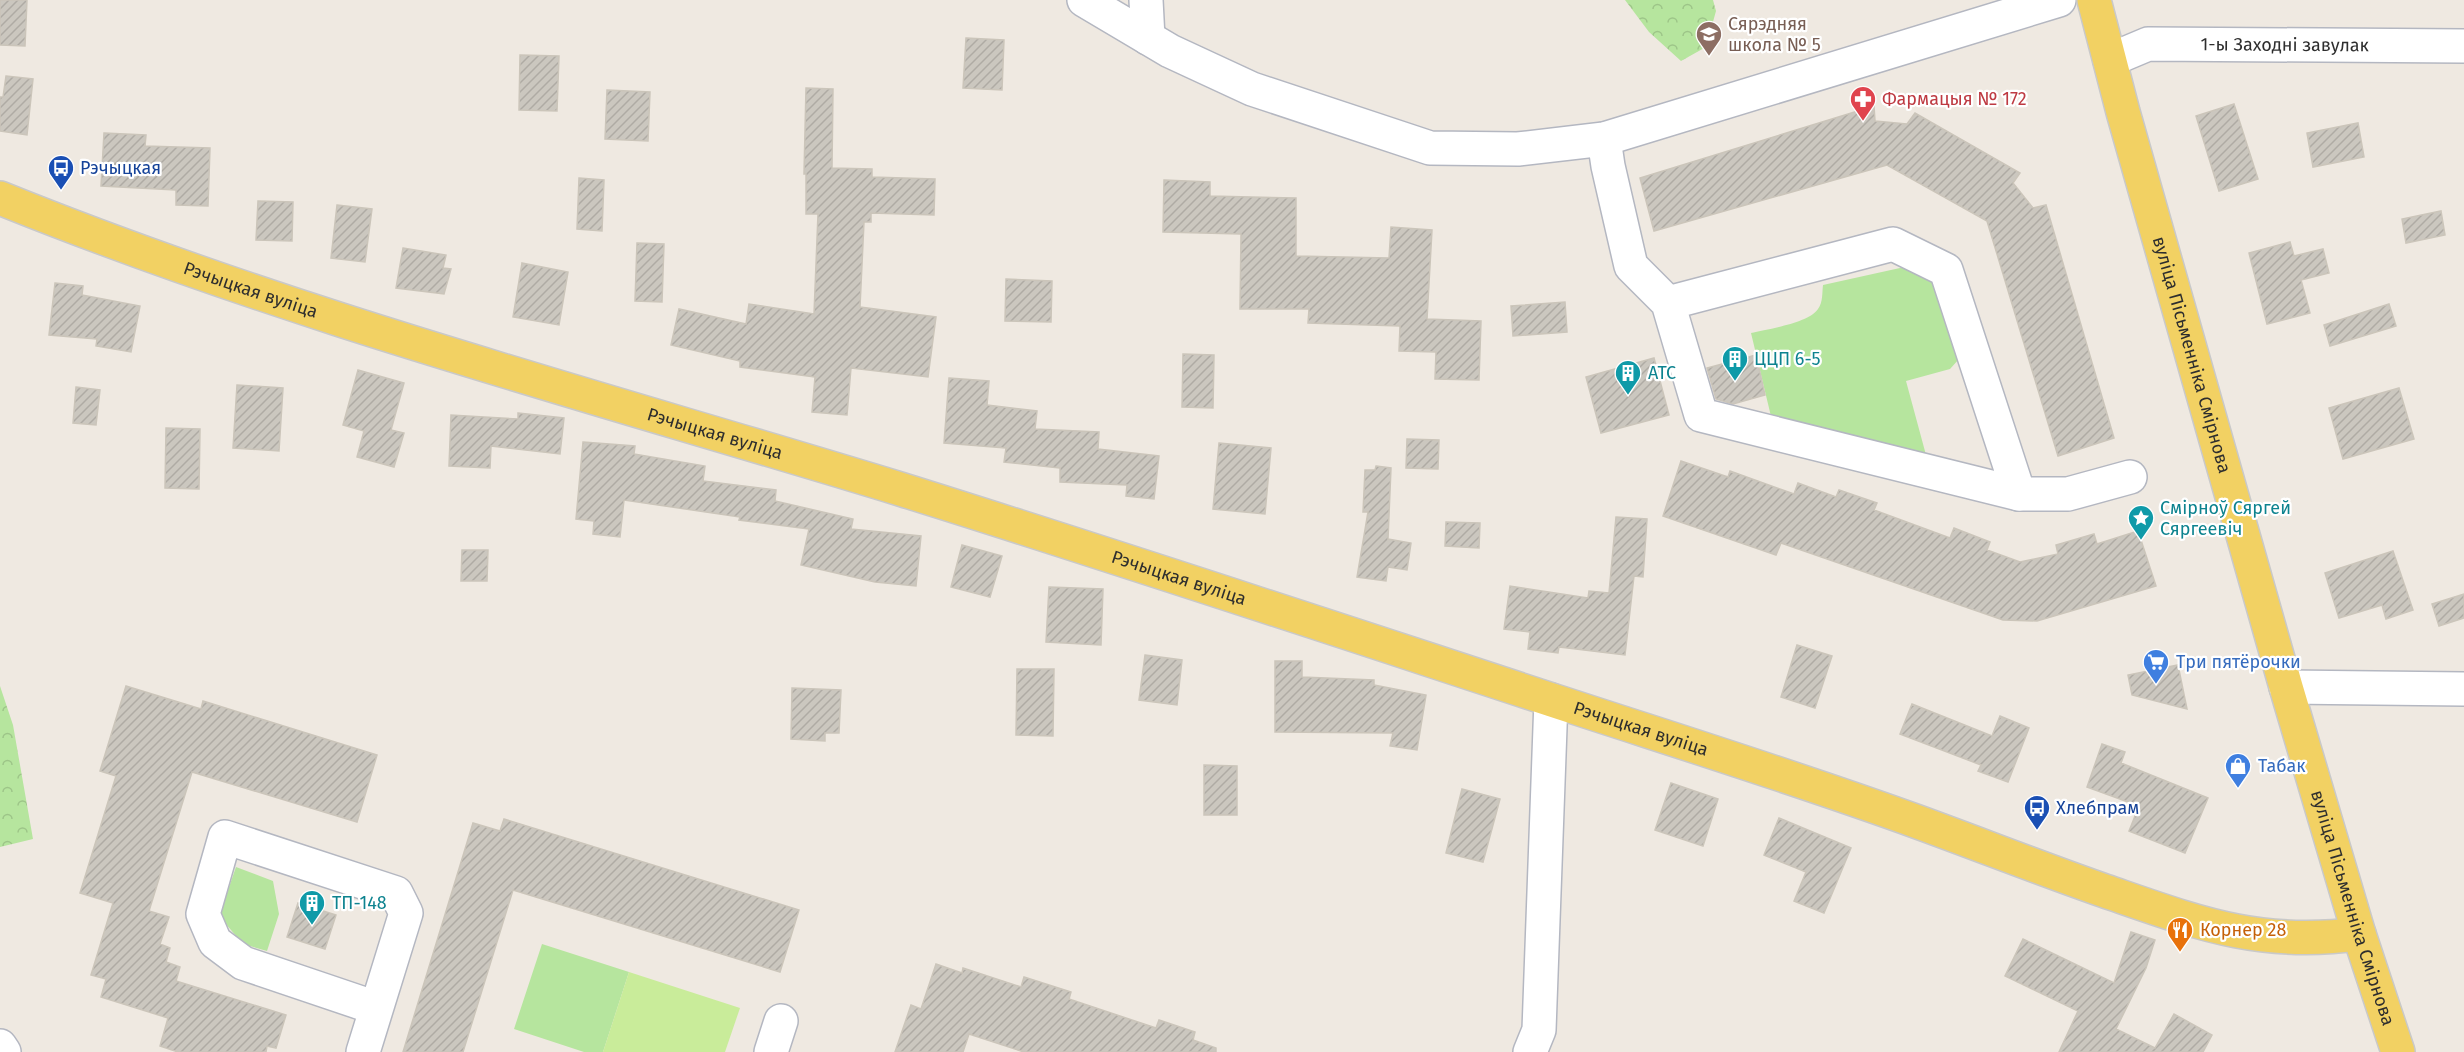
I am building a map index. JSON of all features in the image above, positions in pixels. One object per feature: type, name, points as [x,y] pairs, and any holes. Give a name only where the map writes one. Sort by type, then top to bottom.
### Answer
[{"type":"main road","name":"вуліца Пісьменніка Смірнова","points":[[2094,0],[2123,112],[2286,687],[2359,934],[2398,1052]]},
{"type":"main road","name":"Рэчыцкая вуліца","points":[[0,198],[152,256],[519,376],[903,490],[1551,700],[1916,821],[2026,863],[2195,922],[2226,931],[2278,938],[2325,938],[2359,934]]},
{"type":"street","points":[[1084,0],[1148,38],[1207,69],[1252,89],[1430,148],[1518,148],[1604,139],[2059,0]]},
{"type":"street","points":[[1146,0],[1148,38]]},
{"type":"street","name":"1-ы Заходні завулак","points":[[2110,60],[2148,44],[2464,46]]},
{"type":"street","points":[[1604,139],[1631,266],[1668,303],[1701,415],[2019,494],[2068,494],[2130,477]]},
{"type":"street","points":[[1668,303],[1893,244],[1946,270],[2019,494]]},
{"type":"street","points":[[2286,687],[2464,689]]},
{"type":"street","points":[[1530,1052],[1539,1030],[1551,700]]},
{"type":"street","points":[[363,1052],[406,913],[396,893],[225,837],[202,914],[215,942],[243,963],[376,1008]]},
{"type":"street","points":[[771,1052],[781,1022]]},
{"type":"street","points":[[0,1046],[4,1052]]},
{"type":"green space","points":[[1625,0],[1713,0],[1716,11],[1706,47],[1681,61],[1649,32]]},
{"type":"green space","points":[[1909,266],[1929,270],[1959,359],[1950,369],[1906,381],[1926,455],[1775,433],[1751,333],[1787,325],[1813,314],[1821,303],[1823,285]]},
{"type":"green space","points":[[0,686],[13,725],[33,839],[0,847]]},
{"type":"green space","points":[[236,867],[273,881],[279,914],[267,951],[243,944],[219,916]]},
{"type":"green space","points":[[542,944],[629,972],[603,1052],[584,1052],[514,1029]]},
{"type":"green space","points":[[629,972],[740,1008],[725,1052],[603,1052]]},
{"type":"building","points":[[0,0],[27,0],[25,46],[0,45]]},
{"type":"building","points":[[966,38],[1004,40],[1002,90],[963,88]]},
{"type":"building","points":[[520,55],[559,56],[557,111],[519,110]]},
{"type":"building","points":[[6,76],[33,79],[27,135],[0,131],[0,97],[3,97]]},
{"type":"building","points":[[806,88],[833,89],[832,168],[872,169],[872,177],[935,179],[934,215],[871,213],[871,222],[864,222],[860,307],[936,317],[928,377],[851,368],[847,415],[812,412],[815,377],[740,367],[740,361],[671,345],[679,309],[746,324],[749,304],[814,314],[818,214],[806,214],[806,174],[804,174]]},
{"type":"building","points":[[607,90],[650,92],[648,141],[605,139]]},
{"type":"building","points":[[2234,104],[2258,179],[2219,191],[2196,116]]},
{"type":"building","points":[[1874,106],[1875,121],[1907,124],[1915,113],[2020,173],[2013,183],[2033,208],[2046,205],[2114,438],[2058,456],[1987,221],[1887,165],[1654,231],[1640,178]]},
{"type":"building","points":[[2358,123],[2364,157],[2313,167],[2307,133]]},
{"type":"building","points":[[104,133],[146,135],[145,146],[210,148],[208,206],[176,205],[176,190],[101,186]]},
{"type":"building","points":[[579,178],[604,180],[602,231],[577,229]]},
{"type":"building","points":[[1164,180],[1210,182],[1210,196],[1296,198],[1296,256],[1389,258],[1391,227],[1432,230],[1427,319],[1481,321],[1479,380],[1435,379],[1436,352],[1399,351],[1400,326],[1308,323],[1309,309],[1240,309],[1241,234],[1163,232]]},
{"type":"building","points":[[258,201],[293,202],[292,241],[256,240]]},
{"type":"building","points":[[337,205],[372,209],[365,262],[331,258]]},
{"type":"building","points":[[2441,211],[2445,235],[2406,243],[2402,219]]},
{"type":"building","points":[[2290,242],[2294,256],[2323,249],[2329,273],[2301,280],[2310,313],[2267,324],[2249,253]]},
{"type":"building","points":[[637,243],[664,244],[662,302],[635,301]]},
{"type":"building","points":[[403,248],[446,255],[443,268],[451,269],[444,294],[396,288]]},
{"type":"building","points":[[522,263],[568,272],[559,325],[513,317]]},
{"type":"building","points":[[1006,279],[1052,281],[1051,322],[1005,321]]},
{"type":"building","points":[[55,283],[83,286],[82,295],[140,306],[131,352],[96,346],[97,339],[49,335]]},
{"type":"building","points":[[1565,302],[1567,332],[1513,336],[1511,306]]},
{"type":"building","points":[[2389,304],[2396,326],[2330,346],[2324,325]]},
{"type":"building","points":[[1183,354],[1214,355],[1213,408],[1182,407]]},
{"type":"building","name":"ЦЦП 6-5","points":[[1756,355],[1765,395],[1733,404],[1716,399],[1707,368]]},
{"type":"building","name":"АТС","points":[[1654,358],[1669,415],[1601,433],[1586,377]]},
{"type":"building","points":[[358,370],[404,383],[391,430],[404,433],[394,467],[357,457],[364,431],[343,425]]},
{"type":"building","points":[[949,378],[989,381],[987,405],[1037,411],[1035,429],[1099,432],[1098,449],[1159,456],[1154,499],[1126,496],[1127,485],[1060,482],[1060,468],[1004,462],[1006,448],[944,443]]},
{"type":"building","points":[[237,385],[283,388],[279,451],[233,448]]},
{"type":"building","points":[[76,387],[100,390],[96,425],[73,423]]},
{"type":"building","points":[[2399,388],[2414,439],[2343,459],[2329,408]]},
{"type":"building","points":[[518,413],[564,418],[560,454],[491,446],[490,468],[449,466],[451,415],[518,419]]},
{"type":"building","points":[[166,428],[200,429],[199,489],[165,488]]},
{"type":"building","points":[[1407,439],[1439,440],[1438,469],[1406,468]]},
{"type":"building","points":[[583,442],[635,446],[634,454],[705,466],[703,481],[776,490],[775,501],[853,519],[851,529],[921,536],[916,586],[875,582],[801,565],[809,529],[739,520],[740,517],[624,500],[620,537],[593,534],[594,521],[576,519]]},
{"type":"building","points":[[1219,443],[1271,448],[1265,514],[1213,509]]},
{"type":"building","points":[[1681,461],[1728,477],[1730,471],[1794,494],[1798,483],[1836,497],[1839,490],[1877,503],[1874,510],[1950,538],[1954,528],[1990,542],[1987,550],[2020,562],[2058,554],[2056,545],[2094,534],[2097,544],[2138,531],[2156,586],[2037,621],[2003,620],[1781,543],[1776,555],[1663,516]]},
{"type":"building","points":[[1376,466],[1391,468],[1388,539],[1411,543],[1407,570],[1388,567],[1386,581],[1357,577],[1368,512],[1363,512],[1365,470],[1375,470]]},
{"type":"building","points":[[1616,517],[1647,519],[1643,577],[1634,576],[1625,655],[1559,647],[1558,653],[1528,649],[1530,632],[1504,629],[1510,586],[1588,598],[1589,591],[1609,593]]},
{"type":"building","points":[[1446,522],[1480,523],[1479,548],[1445,546]]},
{"type":"building","points":[[962,545],[1002,556],[990,597],[951,587]]},
{"type":"building","points":[[462,550],[488,550],[487,581],[461,581]]},
{"type":"building","points":[[2393,551],[2413,610],[2386,619],[2382,605],[2339,618],[2325,573]]},
{"type":"building","points":[[1049,587],[1103,589],[1101,645],[1046,642]]},
{"type":"building","points":[[2464,594],[2464,618],[2439,626],[2432,604]]},
{"type":"building","points":[[1797,645],[1832,656],[1815,708],[1781,697]]},
{"type":"building","points":[[1145,655],[1182,660],[1177,705],[1139,700]]},
{"type":"building","points":[[1275,661],[1302,661],[1302,677],[1374,680],[1374,685],[1426,695],[1417,750],[1390,746],[1393,733],[1275,732]]},
{"type":"building","name":"Три пятёрочки","points":[[2178,665],[2187,709],[2132,695],[2128,675]]},
{"type":"building","points":[[1017,669],[1054,669],[1053,736],[1016,735]]},
{"type":"building","points":[[126,686],[201,709],[203,701],[377,755],[357,822],[192,772],[149,911],[169,917],[160,944],[170,948],[166,962],[180,967],[176,981],[286,1015],[276,1048],[267,1046],[266,1052],[178,1052],[160,1046],[168,1018],[101,997],[106,979],[91,975],[113,903],[80,893],[116,776],[100,771]]},
{"type":"building","points":[[792,688],[841,690],[839,733],[825,733],[825,741],[791,739]]},
{"type":"building","points":[[1912,704],[1992,736],[2000,716],[2029,728],[2008,782],[1978,771],[1981,765],[1900,734]]},
{"type":"building","points":[[2102,744],[2125,752],[2121,763],[2208,798],[2185,853],[2129,831],[2139,806],[2087,787]]},
{"type":"building","points":[[1204,765],[1237,766],[1237,815],[1204,815]]},
{"type":"building","points":[[1671,783],[1718,799],[1703,846],[1655,830]]},
{"type":"building","points":[[1462,789],[1500,799],[1483,862],[1446,853]]},
{"type":"building","points":[[1779,818],[1851,848],[1824,913],[1794,901],[1806,872],[1764,855]]},
{"type":"building","points":[[504,819],[799,910],[780,972],[513,890],[463,1052],[403,1052],[473,823],[500,831]]},
{"type":"building","name":"ТП-148","points":[[298,903],[336,915],[325,949],[287,937]]},
{"type":"building","points":[[2131,932],[2155,940],[2146,968],[2116,1029],[2155,1048],[2174,1014],[2212,1035],[2203,1052],[2059,1052],[2078,1011],[2005,976],[2023,939],[2114,983]]},
{"type":"building","points":[[936,964],[962,973],[963,968],[1021,987],[1024,977],[1071,992],[1069,999],[1156,1028],[1159,1020],[1195,1032],[1193,1040],[1216,1048],[1216,1052],[1024,1052],[969,1034],[963,1052],[895,1052],[911,1005],[921,1009]]},
{"type":"place","name":"Сярэдняя школа № 5","points":[[1709,57]]},
{"type":"place","name":"Фармацыя № 172","points":[[1863,122]]},
{"type":"place","name":"Рэчыцкая","points":[[61,191]]},
{"type":"place","name":"ЦЦП 6-5","points":[[1735,382]]},
{"type":"place","name":"АТС","points":[[1628,396]]},
{"type":"place","name":"Смірноў Сяргей Сяргеевіч","points":[[2141,541]]},
{"type":"place","name":"Три пятёрочки","points":[[2156,685]]},
{"type":"place","name":"Табак","points":[[2238,789]]},
{"type":"place","name":"Хлебпрам","points":[[2037,831]]},
{"type":"place","name":"ТП-148","points":[[312,926]]},
{"type":"place","name":"Корнер 28","points":[[2180,953]]}]
